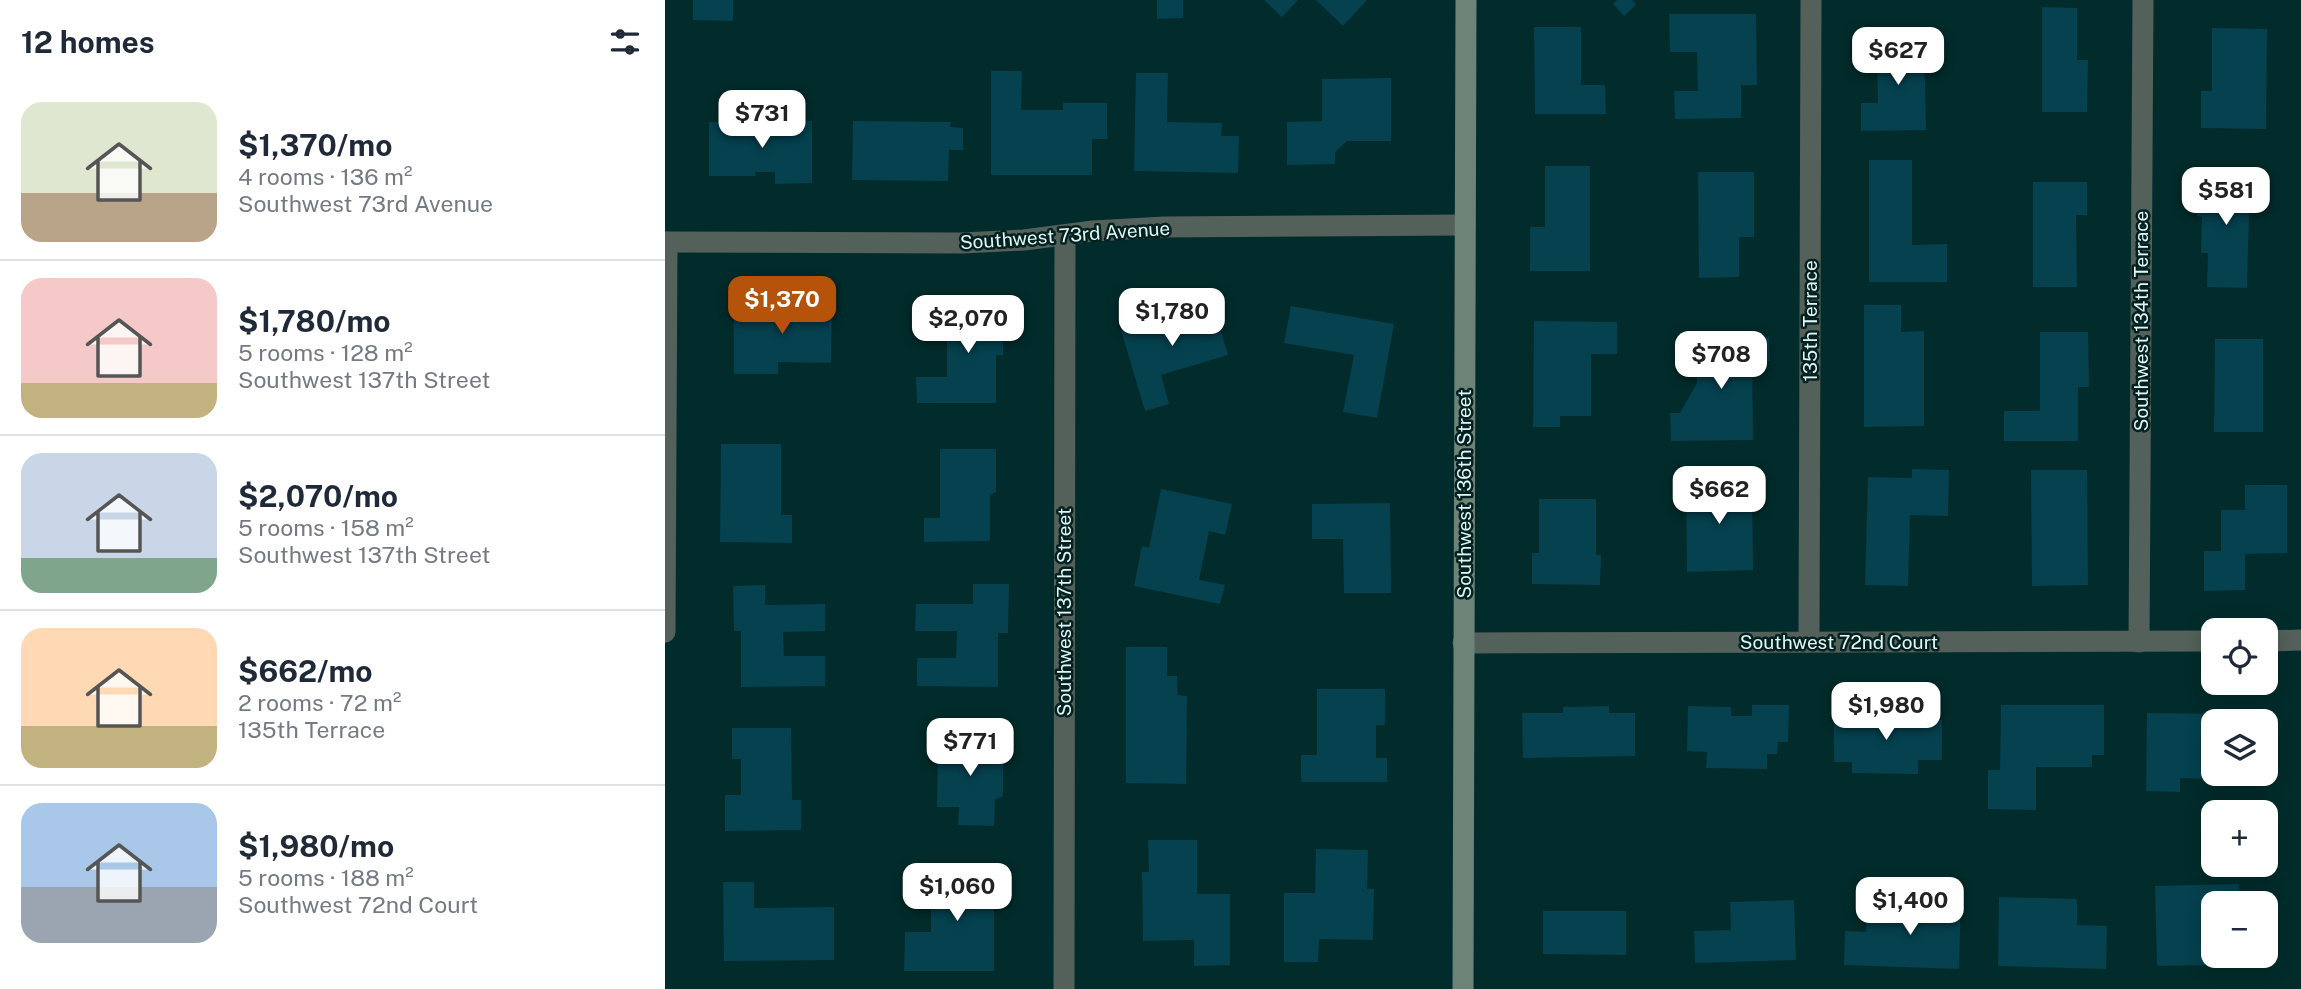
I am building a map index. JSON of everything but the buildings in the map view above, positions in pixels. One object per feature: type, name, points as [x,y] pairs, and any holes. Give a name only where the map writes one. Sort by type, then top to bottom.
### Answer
[{"type":"street","name":"Southwest 136th Street","points":[[1464,989],[1466,0]]},
{"type":"street","name":"135th Terrace","points":[[1809,642],[1811,0]]},
{"type":"street","name":"Southwest 134th Terrace","points":[[2139,642],[2143,0]]},
{"type":"street","name":"Southwest 73rd Avenue","points":[[666,242],[973,243],[1164,226],[1465,225]]},
{"type":"street","name":"Southwest 137th Street","points":[[1063,989],[1065,235]]},
{"type":"street","points":[[665,632],[666,242]]},
{"type":"street","points":[[2278,641],[2301,640]]},
{"type":"street","name":"Southwest 72nd Court","points":[[1463,643],[2201,641]]}]
